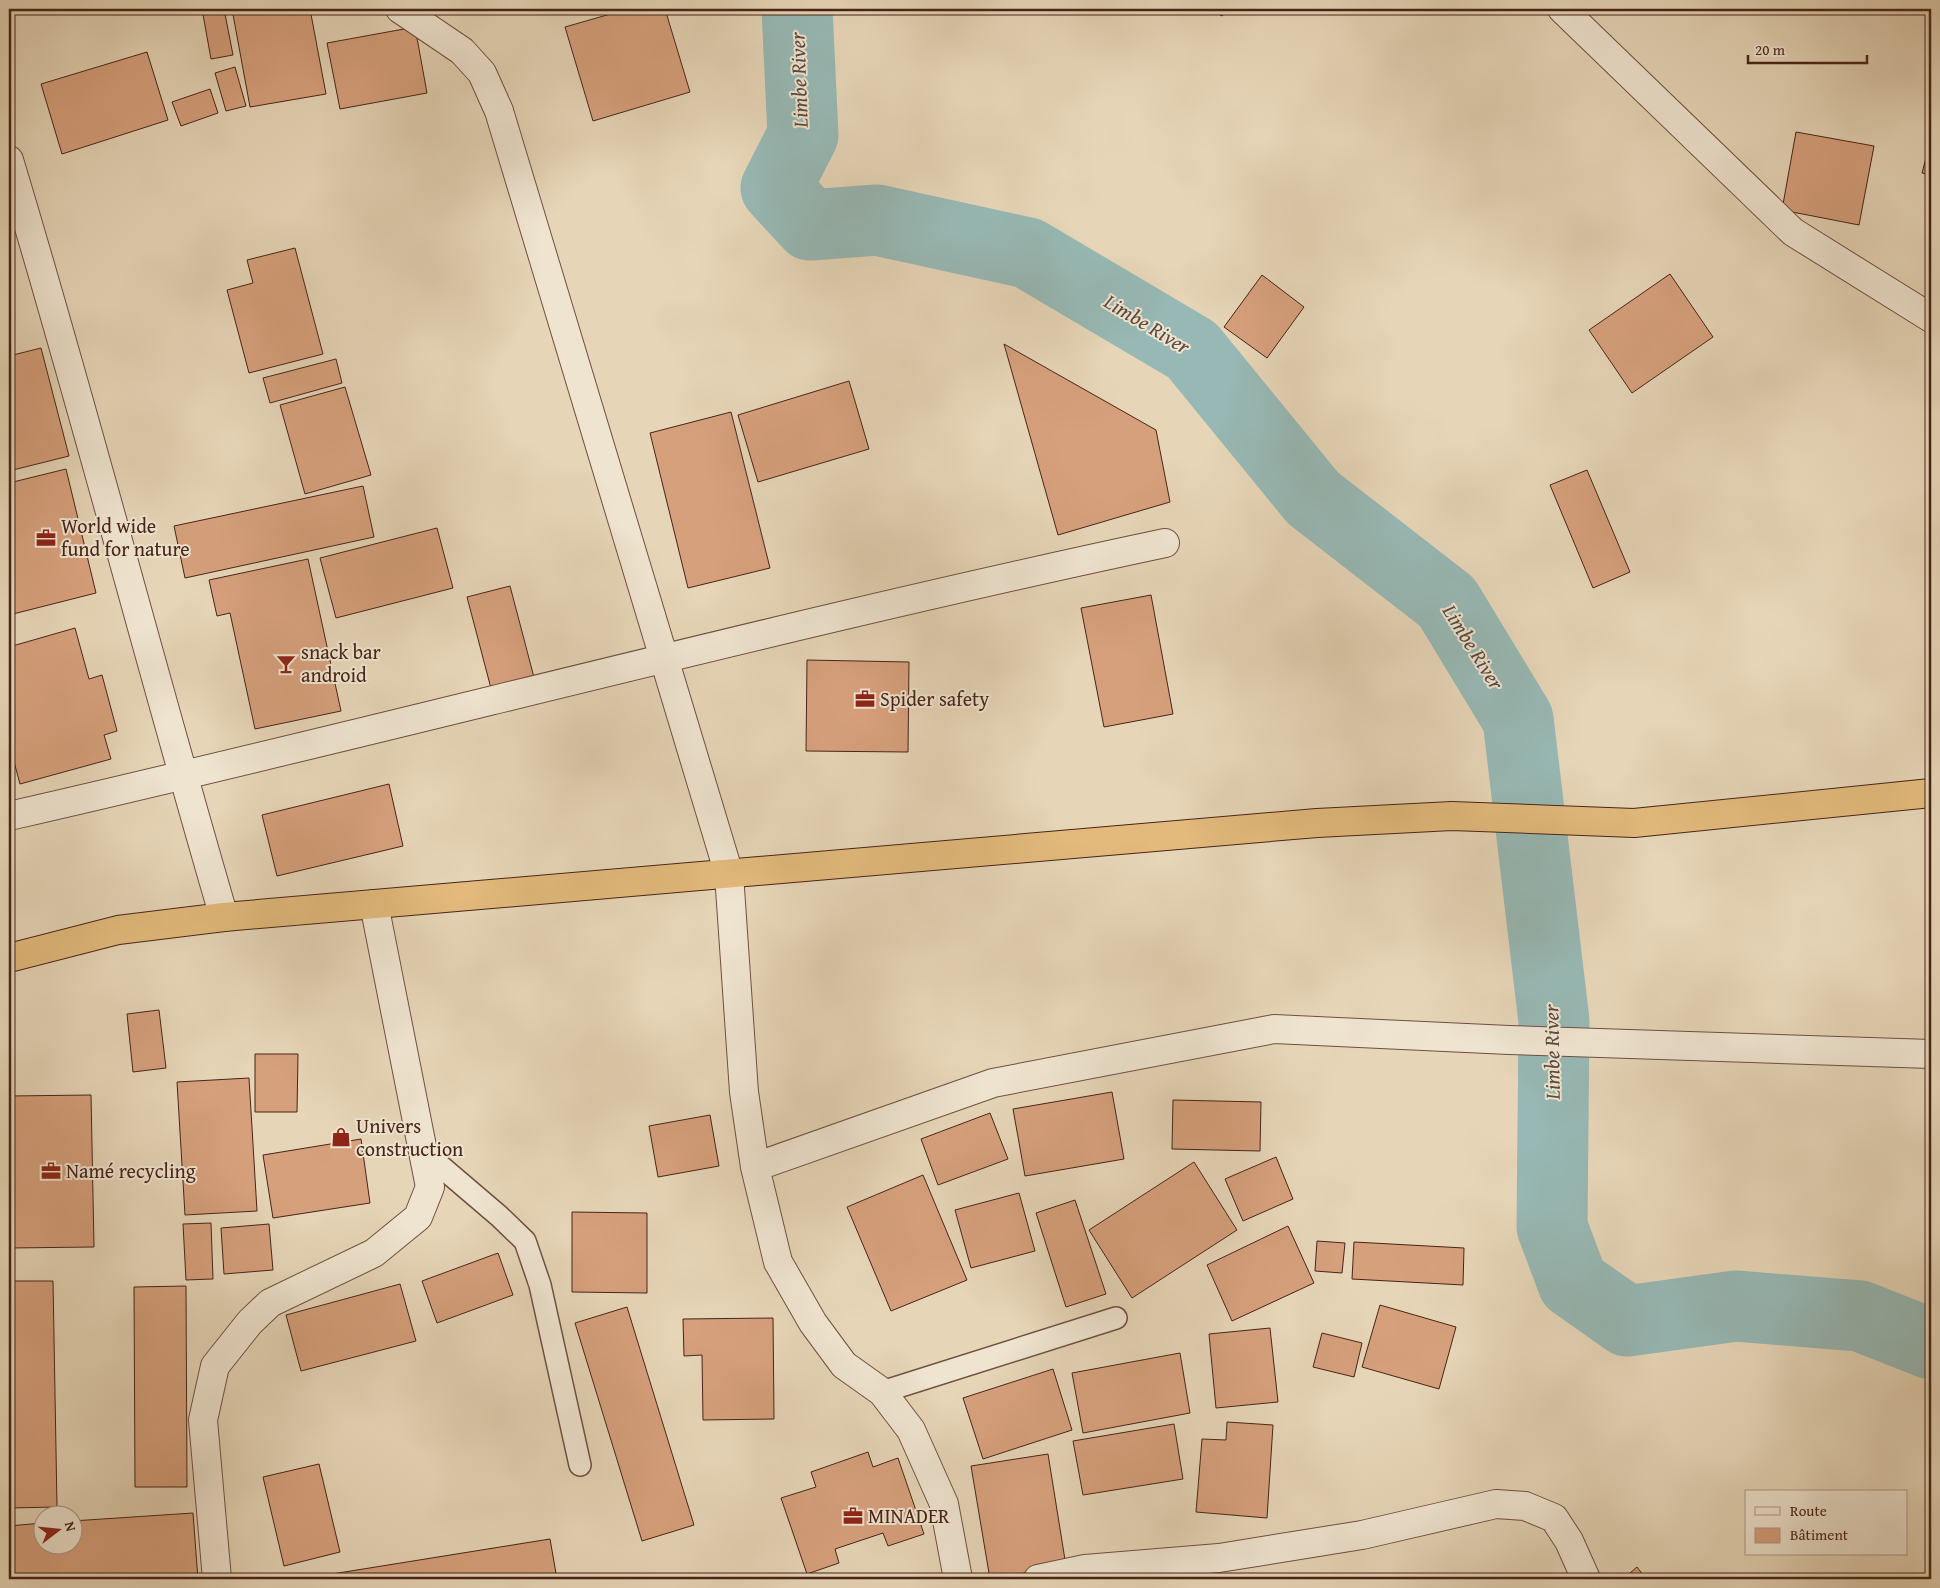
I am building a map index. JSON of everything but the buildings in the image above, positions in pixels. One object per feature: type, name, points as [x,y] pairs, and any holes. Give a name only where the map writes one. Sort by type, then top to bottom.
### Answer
[{"type":"highway","points":[[9,958],[118,930],[224,917],[374,904],[1317,824],[1452,816],[1634,823],[1931,793]]},
{"type":"street","points":[[400,9],[462,51],[482,73],[499,111],[729,874],[744,1092],[755,1167],[778,1262],[813,1324],[844,1365],[882,1392],[911,1430],[944,1504],[958,1579]]},
{"type":"street","points":[[1562,9],[1792,232],[1931,318]]},
{"type":"street","points":[[9,160],[51,298],[183,776],[224,917]]},
{"type":"street","points":[[9,816],[183,776],[964,586],[1165,543]]},
{"type":"street","points":[[217,1579],[203,1420],[215,1366],[250,1322],[270,1303],[374,1253],[418,1217],[430,1187],[374,904]]},
{"type":"street","points":[[755,1167],[993,1083],[1274,1029],[1519,1040],[1931,1054]]},
{"type":"street","points":[[1038,1579],[1085,1569],[1219,1558],[1352,1537],[1496,1504],[1525,1506],[1554,1518],[1569,1541],[1586,1579]]},
{"type":"lane","points":[[424,1152],[499,1216],[525,1241],[540,1285],[580,1465]]},
{"type":"lane","points":[[882,1392],[1116,1318]]},
{"type":"waterway","name":"Limbe River","points":[[797,9],[803,135],[776,188],[810,225],[877,220],[1028,253],[1192,350],[1313,498],[1447,602],[1518,719],[1554,1021],[1552,1227],[1573,1283],[1627,1321],[1736,1306],[1860,1316],[1931,1344]]},
{"type":"place","name":"World wide fund for nature","points":[[46,538]]},
{"type":"place","name":"snack bar android","points":[[286,664]]},
{"type":"place","name":"Spider safety","points":[[865,699]]},
{"type":"place","name":"Univers construction","points":[[341,1137]]},
{"type":"place","name":"Namé recycling","points":[[51,1171]]},
{"type":"place","name":"MINADER","points":[[853,1516]]}]
